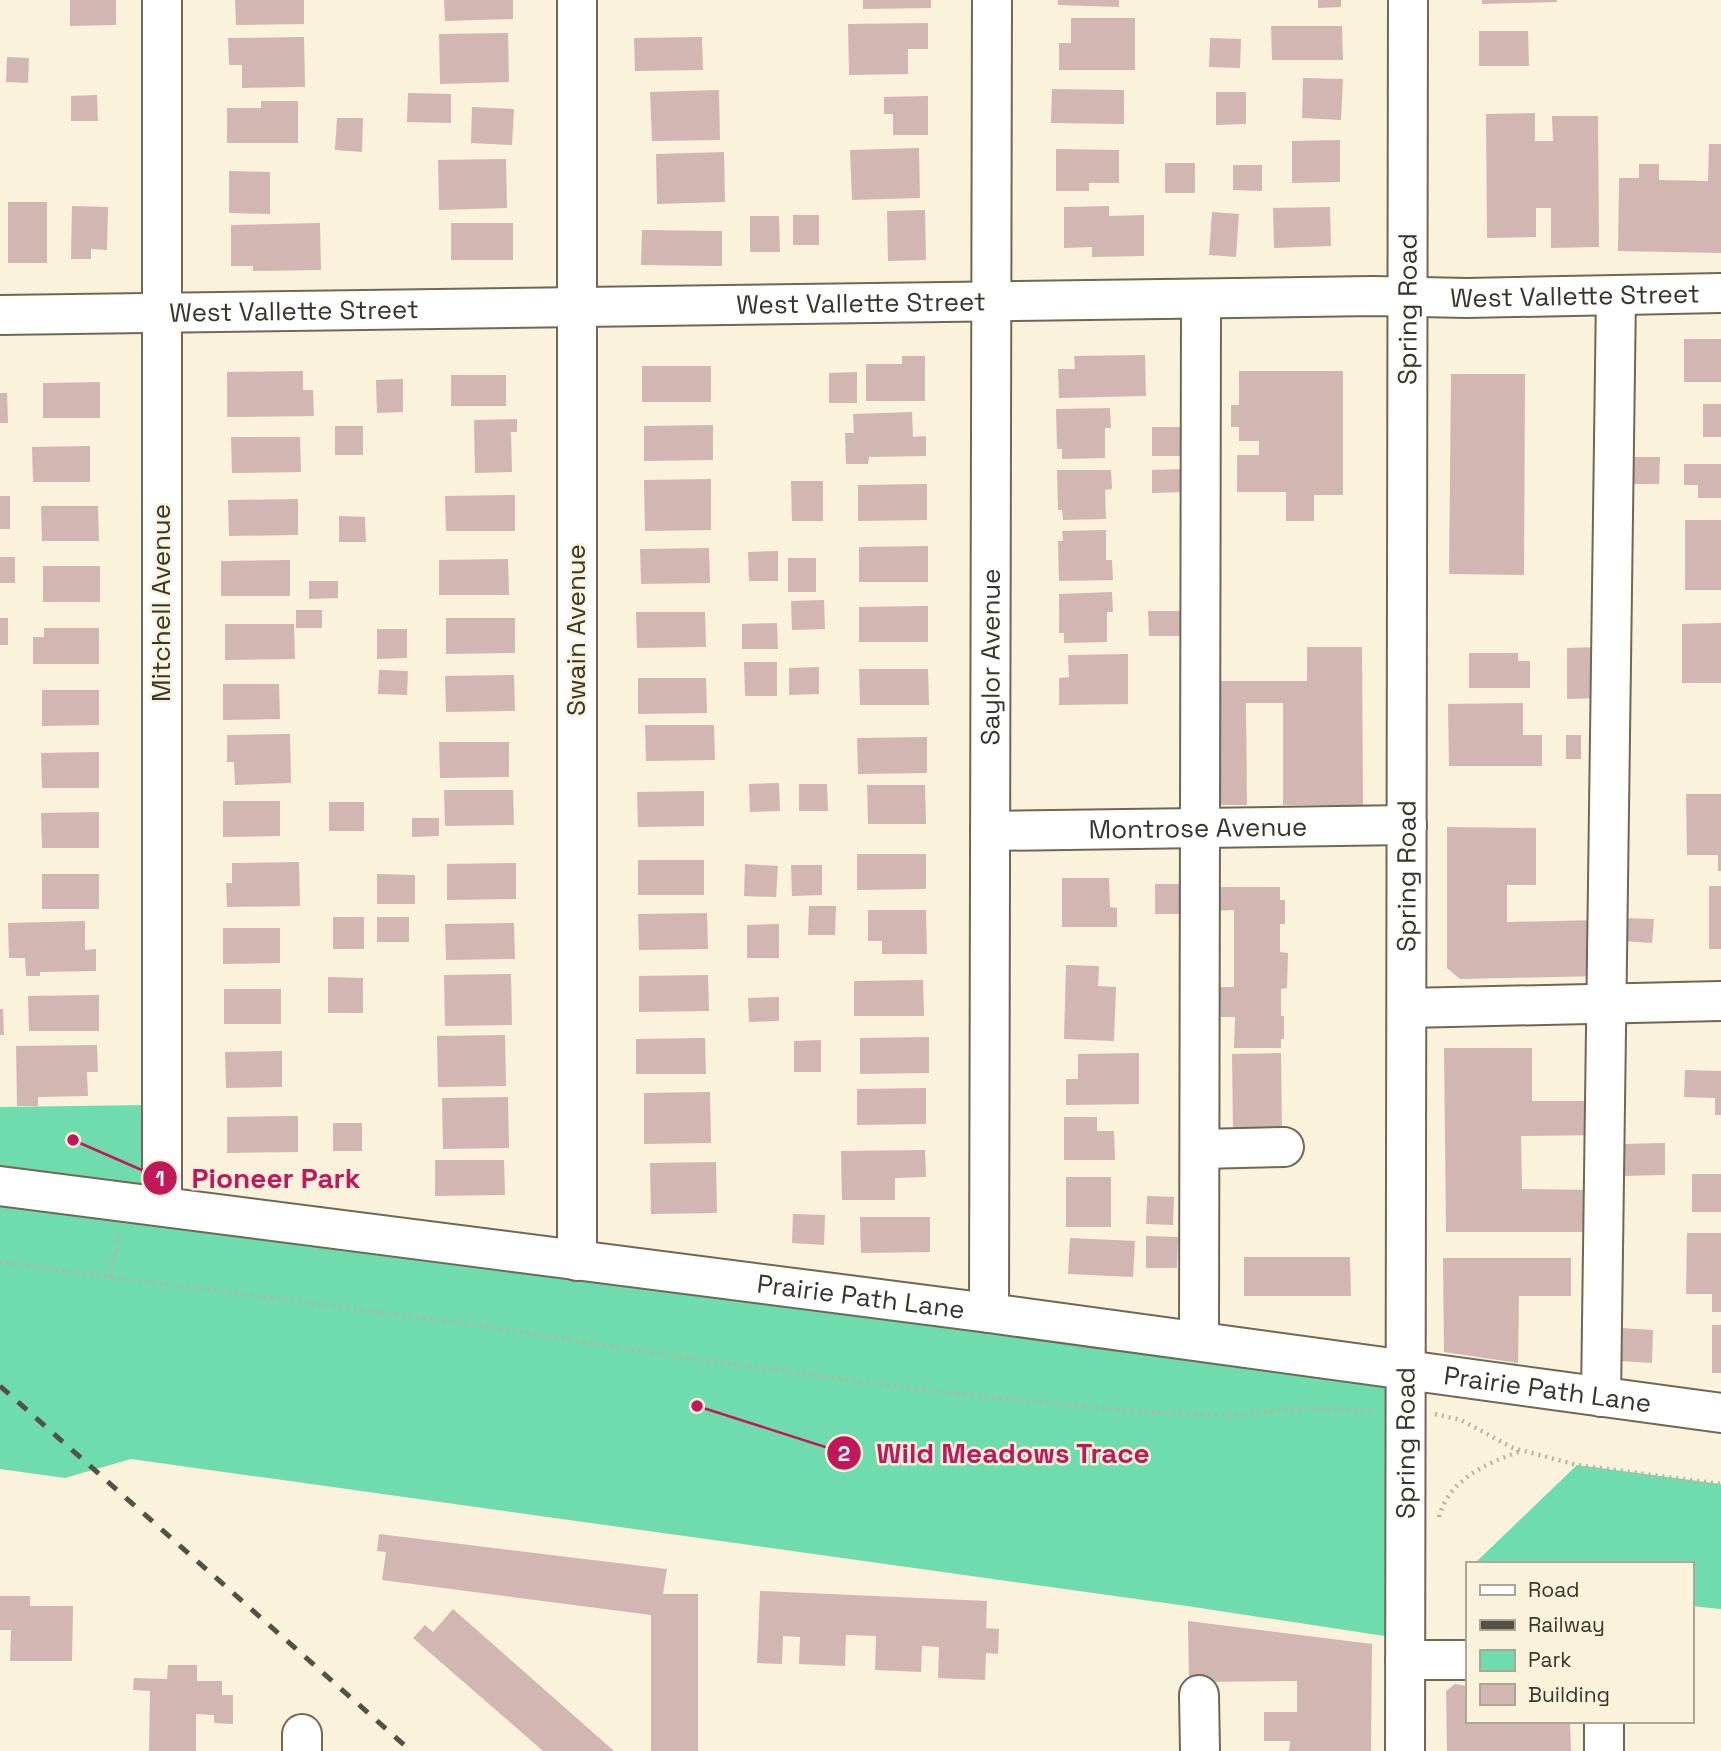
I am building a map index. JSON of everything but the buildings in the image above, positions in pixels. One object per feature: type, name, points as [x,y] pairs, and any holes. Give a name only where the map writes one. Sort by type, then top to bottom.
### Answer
[{"type":"street","name":"Mitchell Avenue","points":[[144,1203],[160,312],[162,0]]},
{"type":"street","name":"Swain Avenue","points":[[577,0],[577,1261]]},
{"type":"street","name":"Saylor Avenue","points":[[989,1313],[992,0]]},
{"type":"street","name":"Spring Road","points":[[1405,1751],[1408,0]]},
{"type":"street","name":"West Vallette Street","points":[[0,314],[1721,293]]},
{"type":"street","points":[[1601,1397],[1616,295]]},
{"type":"street","points":[[1199,1342],[1201,299]]},
{"type":"street","name":"Montrose Avenue","points":[[990,831],[1407,825]]},
{"type":"street","points":[[1407,1007],[1721,1001]]},
{"type":"street","points":[[1200,1149],[1284,1147]]},
{"type":"street","name":"Prairie Path Lane","points":[[0,1186],[989,1313],[1721,1413]]},
{"type":"street","points":[[1405,1660],[1466,1660]]},
{"type":"street","points":[[1199,1695],[1200,1751]]},
{"type":"street","points":[[1604,1723],[1604,1751]]},
{"type":"path","points":[[110,1277],[144,1203]]},
{"type":"path","points":[[0,1262],[485,1326],[647,1352],[913,1389],[1142,1412],[1231,1415],[1306,1408],[1370,1412],[1384,1410]]},
{"type":"path","points":[[1430,1413],[1461,1420],[1521,1451],[1577,1465],[1721,1484]]},
{"type":"path","points":[[1438,1524],[1443,1505],[1455,1488],[1473,1471],[1521,1451]]},
{"type":"green space","points":[[147,1105],[144,1183],[131,1189],[0,1174],[0,1107]]},
{"type":"green space","points":[[0,1183],[1395,1353],[1391,1637],[1187,1606],[131,1459],[65,1478],[0,1469]]},
{"type":"green space","points":[[1577,1465],[1721,1484],[1721,1609],[1693,1606],[1693,1562],[1476,1562]]},
{"type":"railway","points":[[0,1386],[411,1751]]},
{"type":"place","name":"Pioneer Park","points":[[73,1140]]},
{"type":"place","name":"Wild Meadows Trace","points":[[697,1406]]}]
